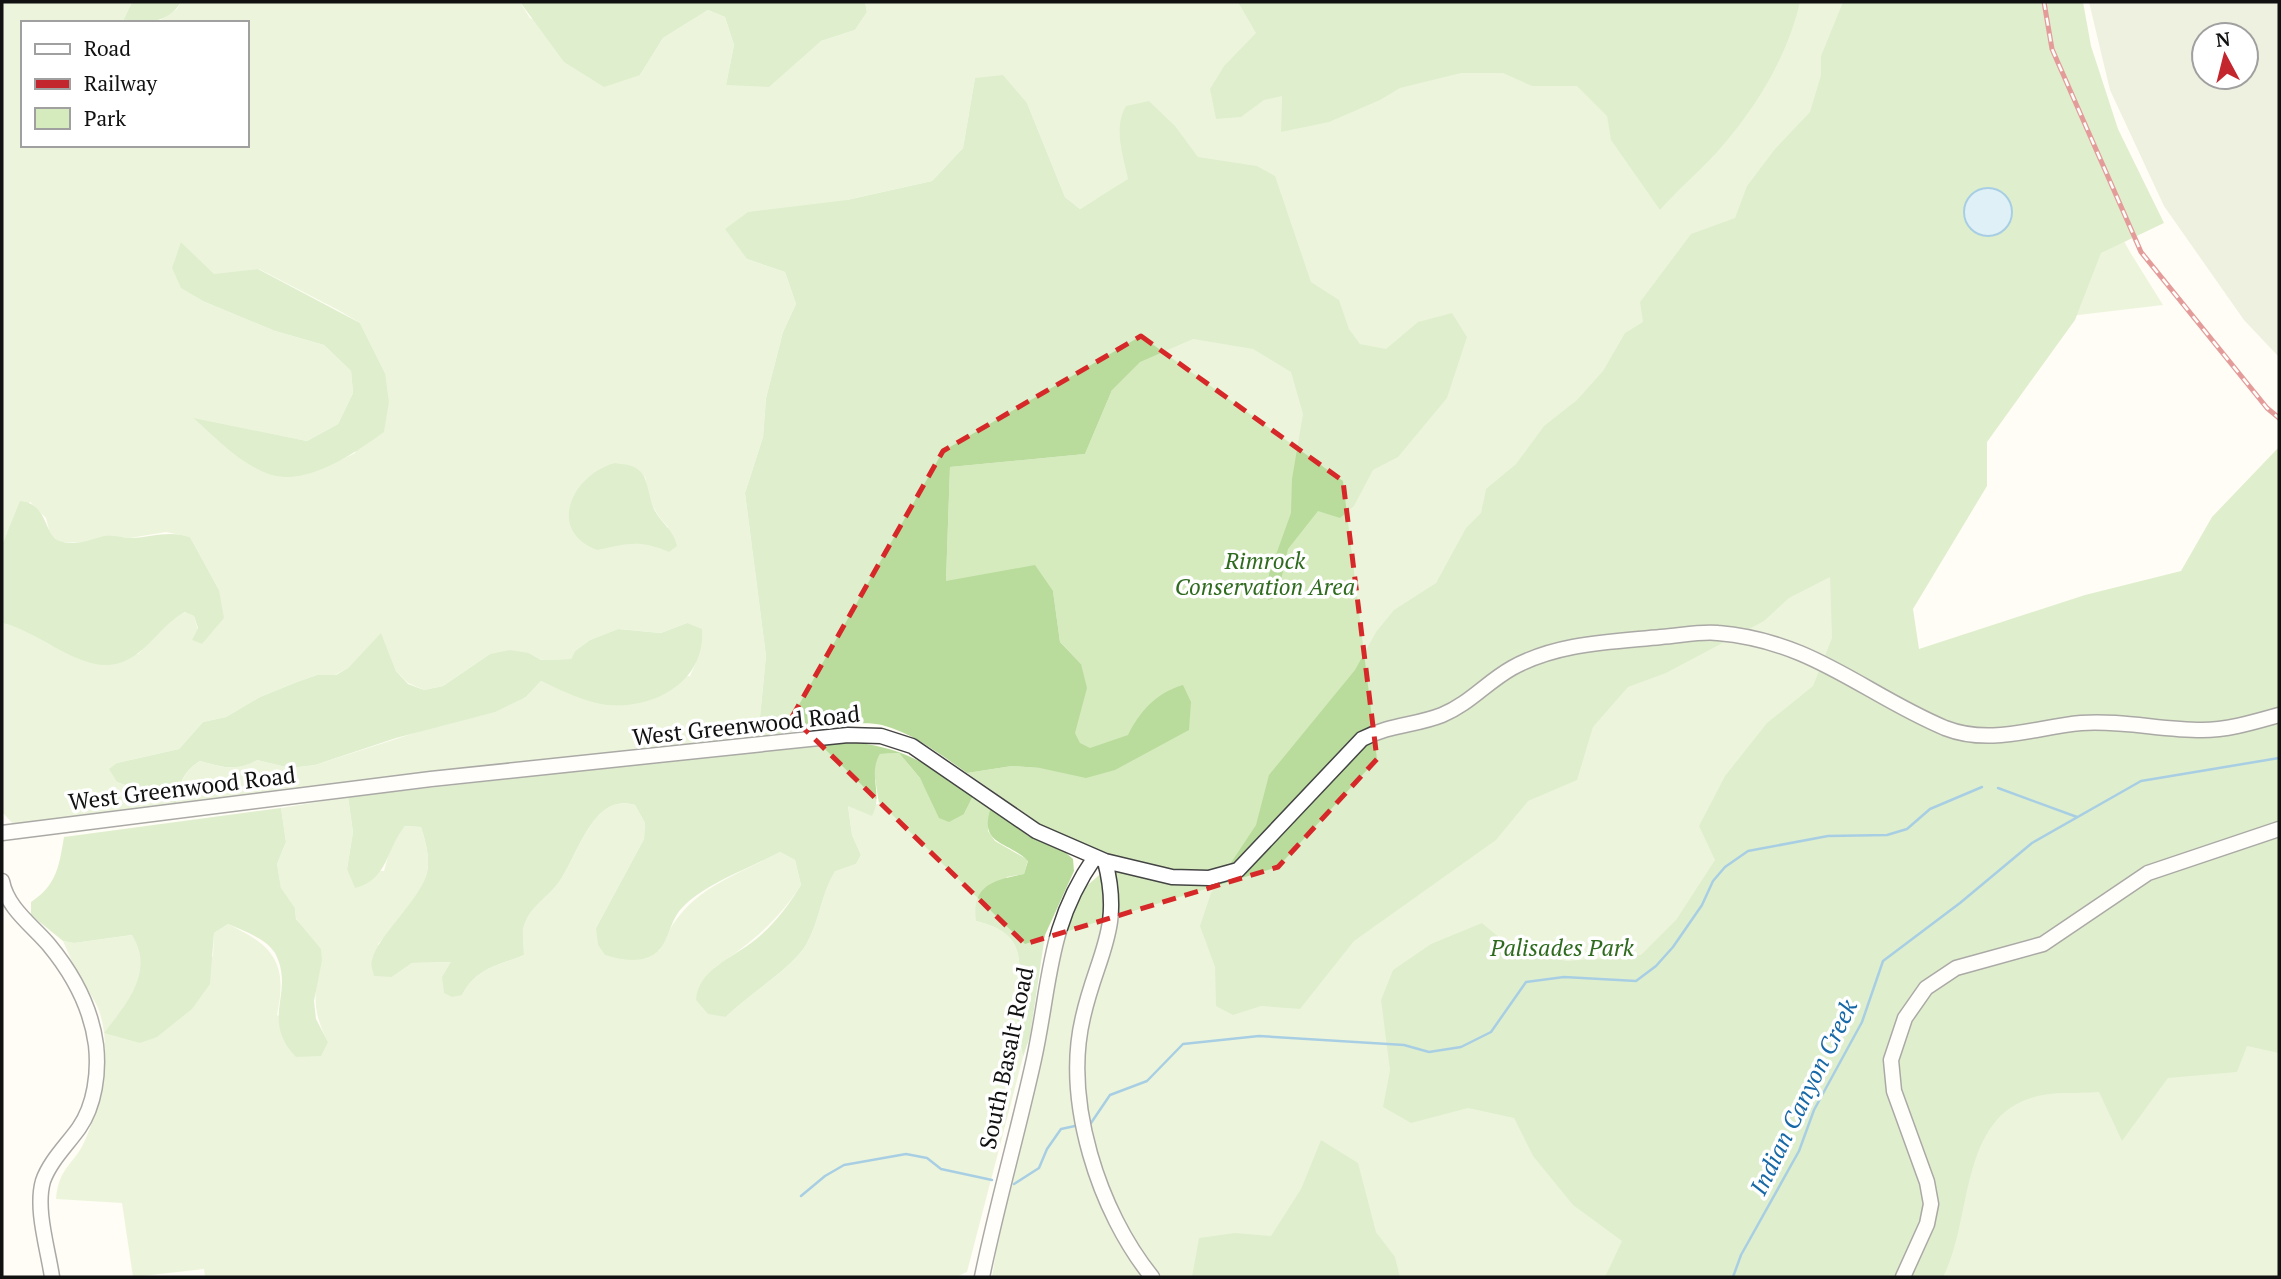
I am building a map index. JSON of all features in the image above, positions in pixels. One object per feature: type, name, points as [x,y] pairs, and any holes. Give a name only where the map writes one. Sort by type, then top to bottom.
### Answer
[{"type":"street","name":"West Greenwood Road","points":[[2,833],[432,779],[848,735],[881,736],[912,746],[1036,831],[1100,859],[1172,877],[1209,878],[1238,870],[1362,739],[1384,727],[1440,716],[1465,704],[1510,669],[1548,651],[1716,632],[1768,640],[1839,669],[1908,710],[1968,734],[2010,735],[2079,723],[2127,722],[2202,730],[2235,727],[2279,715]]},
{"type":"street","points":[[1903,1277],[1927,1224],[1931,1204],[1927,1182],[1894,1091],[1891,1060],[1905,1018],[1926,988],[1956,968],[2017,954],[2043,944],[2148,873],[2279,829]]},
{"type":"street","name":"South Basalt Road","points":[[982,1277],[1034,1059],[1054,946],[1071,893],[1100,859]]},
{"type":"street","points":[[1100,859],[1113,892],[1110,932],[1083,1015],[1076,1050],[1076,1079],[1080,1109],[1110,1209],[1124,1240],[1152,1277]]},
{"type":"street","points":[[2,881],[21,917],[48,943],[71,974],[88,1009],[96,1047],[95,1089],[81,1125],[54,1161],[43,1183],[42,1215],[52,1277]]},
{"type":"highlighted area","points":[[1141,336],[1343,481],[1377,759],[1278,867],[1025,944],[792,717],[943,451]]},
{"type":"green space","points":[[2,2],[132,2],[123,21],[21,21],[21,147],[248,147],[248,21],[159,21],[177,9],[181,2],[520,2],[530,18],[640,75],[663,38],[708,10],[725,17],[734,45],[726,85],[797,60],[821,41],[855,30],[867,12],[865,2],[2030,2],[2079,159],[2130,252],[2163,305],[1953,330],[1864,666],[2151,860],[1888,1277],[992,1277],[1000,1226],[1039,1062],[1066,920],[1082,890],[1119,858],[1046,828],[967,773],[1012,766],[1040,768],[1081,664],[1060,642],[1053,591],[946,581],[950,467],[1085,454],[1112,390],[1096,199],[1080,209],[1065,197],[1027,103],[975,78],[963,148],[932,181],[847,200],[747,259],[785,272],[796,304],[783,332],[766,398],[763,437],[745,493],[766,656],[758,737],[13,824],[2,812],[2,623],[21,628],[52,646],[138,654],[173,618],[186,612],[194,616],[202,644],[219,590],[190,537],[166,532],[130,538],[103,537],[92,543],[59,542],[50,534],[46,518],[30,502],[7,533],[2,545]],"holes":[[[181,242],[214,275],[259,269],[360,323],[385,373],[355,453],[304,473],[284,475],[267,472],[234,453],[194,419],[307,441],[338,424],[353,393],[351,371],[324,345],[275,331],[205,302]],[[645,476],[652,504],[668,527],[662,549],[649,543],[632,543]],[[687,623],[696,662],[690,676],[554,687],[541,681],[526,697],[315,765],[290,768],[257,760],[242,766],[229,767],[200,761],[186,774],[176,804],[117,782],[117,763],[179,749],[203,722],[226,717],[260,697],[297,682],[317,675],[335,675],[348,668],[381,634],[396,671],[408,683],[424,690],[443,686],[490,654],[529,653],[541,660],[571,659],[575,651],[590,640],[618,629],[661,633]]]},
{"type":"green space","points":[[132,2],[181,2],[170,15],[155,21],[123,21]]},
{"type":"green space","points":[[520,2],[865,2],[867,12],[855,30],[821,41],[769,87],[726,85],[734,45],[725,17],[708,10],[663,38],[640,75],[604,87],[564,62]]},
{"type":"green space","points":[[1238,2],[1800,2],[1780,59],[1749,112],[1717,152],[1660,210],[1611,140],[1607,116],[1577,86],[1532,86],[1503,73],[1461,73],[1400,88],[1380,100],[1329,122],[1281,132],[1282,96],[1264,100],[1241,117],[1216,119],[1210,89],[1224,66],[1256,33]]},
{"type":"green space","points":[[1843,2],[2083,2],[2091,46],[2118,129],[2164,223],[2101,253],[2075,320],[1987,442],[1987,486],[1913,609],[1919,649],[2085,595],[2181,571],[2212,517],[2279,447],[2279,1053],[2247,1046],[2237,1072],[2168,1078],[2122,1141],[2099,1092],[2041,1095],[2010,1108],[1992,1126],[1980,1148],[1952,1254],[1943,1277],[1605,1277],[1622,1241],[1573,1205],[1533,1156],[1514,1118],[1468,1108],[1411,1123],[1383,1107],[1390,1070],[1381,1000],[1393,970],[1431,944],[1482,923],[1514,950],[1567,961],[1641,955],[1676,920],[1715,860],[1699,826],[1725,776],[1767,723],[1813,686],[1832,638],[1830,577],[1789,598],[1764,621],[1666,673],[1628,687],[1593,727],[1577,780],[1528,801],[1496,840],[1354,941],[1300,1009],[1261,1006],[1233,1015],[1216,1006],[1215,967],[1200,926],[1211,893],[1256,825],[1269,775],[1355,670],[1376,632],[1394,610],[1436,583],[1466,528],[1481,513],[1486,489],[1516,464],[1544,426],[1577,400],[1603,371],[1625,333],[1643,322],[1640,302],[1691,234],[1735,218],[1747,186],[1775,149],[1810,112],[1821,75],[1821,56]]},
{"type":"green space","points":[[2089,2],[2279,2],[2279,357],[2244,320],[2164,206],[2110,90]]},
{"type":"green space","points":[[1003,75],[1027,103],[1065,197],[1080,209],[1128,179],[1120,142],[1122,114],[1126,106],[1149,101],[1175,126],[1198,157],[1257,166],[1275,176],[1311,282],[1339,300],[1349,329],[1360,344],[1386,349],[1418,322],[1452,313],[1467,337],[1447,398],[1398,457],[1373,470],[1354,506],[1340,518],[1318,511],[1288,549],[1277,598],[1268,600],[1269,574],[1291,513],[1292,479],[1303,414],[1291,372],[1253,349],[1193,339],[1140,362],[1112,390],[1085,454],[950,467],[946,581],[1035,565],[1053,591],[1060,642],[1081,664],[1087,688],[1075,733],[1080,743],[1090,748],[1128,735],[1150,704],[1173,688],[1183,685],[1191,702],[1189,730],[1115,770],[1086,778],[1040,768],[1012,766],[967,773],[905,733],[870,723],[758,737],[766,656],[745,493],[763,437],[766,398],[783,332],[796,304],[785,272],[747,259],[725,229],[748,212],[847,200],[932,181],[963,148],[975,78]]},
{"type":"green space","points":[[181,242],[214,274],[258,269],[360,323],[385,373],[389,402],[384,432],[359,450],[312,473],[281,477],[266,473],[246,462],[193,418],[307,441],[338,424],[353,393],[351,371],[324,345],[275,331],[205,302],[181,288],[172,268]]},
{"type":"green space","points":[[615,463],[632,466],[643,475],[654,509],[675,540],[677,546],[669,552],[641,544],[597,550],[581,541],[572,530],[569,517],[577,490],[587,478]]},
{"type":"green space","points":[[20,501],[37,508],[52,535],[63,542],[80,542],[107,536],[131,538],[175,534],[190,537],[219,590],[224,618],[202,644],[192,640],[198,628],[194,616],[185,612],[135,655],[112,665],[80,659],[16,627],[2,623],[2,545]]},
{"type":"green space","points":[[687,623],[702,629],[701,647],[696,663],[674,688],[643,702],[626,705],[600,704],[541,681],[526,697],[495,712],[396,738],[315,765],[290,768],[257,760],[243,766],[229,767],[200,761],[183,779],[176,804],[117,782],[109,769],[117,763],[179,749],[203,722],[226,717],[260,697],[317,675],[336,675],[348,668],[381,633],[396,671],[408,684],[424,690],[443,686],[490,654],[510,650],[529,653],[541,660],[571,659],[575,651],[590,640],[618,629],[661,633]]},
{"type":"green space","points":[[844,741],[899,752],[927,765],[974,794],[964,814],[949,822],[939,818],[920,778],[899,753],[880,754],[876,762],[876,800],[872,816],[848,806],[852,835],[861,855],[856,864],[835,871],[811,936],[800,954],[726,1017],[708,1014],[696,1000],[698,989],[710,972],[762,934],[786,908],[801,885],[795,860],[780,852],[702,892],[681,909],[661,948],[651,956],[632,960],[605,955],[598,945],[596,928],[644,839],[645,823],[635,805],[620,803],[607,808],[596,818],[564,875],[528,917],[523,930],[524,955],[481,973],[462,995],[452,997],[444,993],[442,977],[451,962],[412,963],[392,977],[374,976],[371,964],[375,951],[421,887],[426,876],[427,852],[421,827],[405,826],[380,871],[366,884],[355,888],[347,869],[353,832],[348,797]]},
{"type":"green space","points":[[899,753],[920,778],[934,804],[964,814],[974,794],[991,807],[988,831],[995,841],[1028,860],[1024,874],[1007,877],[976,921],[995,927],[1008,936],[1015,946],[1019,958],[1017,1018],[1023,1057],[967,1272],[956,1277],[205,1277],[204,1269],[133,1277],[122,1203],[56,1199],[60,1179],[82,1147],[92,1123],[101,1091],[105,1056],[105,1039],[98,1008],[78,975],[63,941],[74,943],[133,935],[139,949],[140,975],[130,998],[105,1032],[213,956],[214,933],[228,924],[257,940],[274,958],[280,982],[277,1015],[328,1042],[319,1021],[316,1002],[322,961],[296,918],[295,908],[281,889],[277,864],[286,842],[281,808],[348,797],[353,832],[347,869],[384,871],[392,842],[405,826],[421,827],[428,858],[426,876],[406,912],[378,944],[392,977],[412,963],[452,962],[462,995],[481,973],[524,955],[523,930],[528,917],[564,875],[587,831],[607,808],[620,803],[635,805],[645,823],[644,839],[596,928],[659,951],[669,930],[694,901],[724,880],[780,852],[795,860],[801,885],[783,910],[762,931],[714,968],[726,1017],[791,963],[806,945],[835,870],[856,864],[861,855],[852,835],[848,806],[879,804],[873,765],[880,754]]},
{"type":"green space","points":[[991,807],[1028,836],[1065,852],[1073,859],[1074,871],[1045,935],[1030,1036],[1023,1057],[1017,1018],[1019,958],[1008,936],[995,927],[976,921],[975,909],[977,899],[987,886],[1024,874],[1028,861],[991,836],[988,820]]},
{"type":"green space","points":[[281,808],[286,842],[277,864],[281,888],[295,908],[296,919],[321,949],[322,961],[314,1001],[316,1019],[328,1042],[321,1056],[296,1057],[285,1043],[279,1018],[282,981],[275,953],[260,939],[228,924],[214,933],[210,984],[192,1009],[157,1037],[140,1043],[104,1033],[129,999],[141,962],[132,935],[74,943],[63,941],[31,915],[31,902],[52,882],[64,837]]},
{"type":"green space","points":[[2279,836],[2279,1277],[1906,1277],[1899,1038]]},
{"type":"green space","points":[[1321,1140],[1358,1163],[1376,1232],[1395,1257],[1400,1277],[1192,1277],[1199,1238],[1235,1233],[1271,1236],[1301,1189]]},
{"type":"water","points":[[1988,188],[2005,195],[2012,212],[2005,229],[1988,236],[1971,229],[1964,212],[1971,195]]},
{"type":"waterway","name":"Indian Canyon Creek","points":[[1733,1277],[1741,1255],[1799,1151],[1814,1110],[1862,1022],[1883,961],[1960,903],[2032,843],[2141,781],[2279,758]]},
{"type":"waterway","points":[[1091,1123],[1110,1095],[1147,1081],[1183,1044],[1259,1036],[1404,1045],[1429,1052],[1461,1047],[1491,1032],[1526,982],[1564,977],[1636,981],[1656,966],[1673,947],[1702,905],[1713,881],[1725,867],[1748,851],[1828,836],[1887,835],[1907,829],[1930,809],[1982,787]]},
{"type":"waterway","points":[[1998,788],[2077,817]]},
{"type":"waterway","points":[[1014,1184],[1039,1168],[1047,1149],[1061,1129],[1075,1126]]},
{"type":"waterway","points":[[801,1196],[825,1176],[844,1165],[906,1154],[927,1158],[941,1169],[992,1180]]},
{"type":"railway","points":[[2044,2],[2052,49],[2141,252],[2267,408],[2279,418]]},
{"type":"park label","name":"Rimrock Conservation Area","points":[[1265,573]]},
{"type":"park label","name":"Palisades Park","points":[[1562,947]]}]
